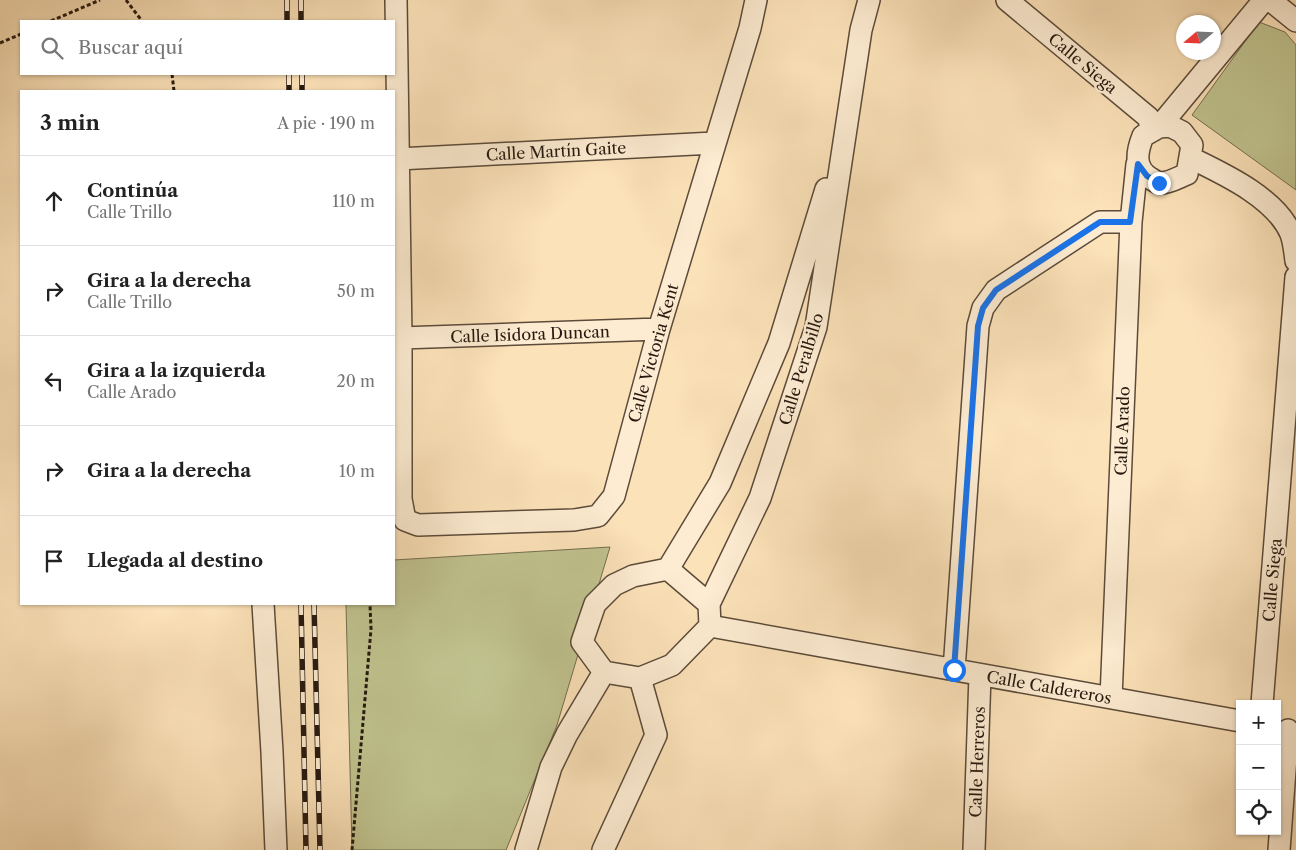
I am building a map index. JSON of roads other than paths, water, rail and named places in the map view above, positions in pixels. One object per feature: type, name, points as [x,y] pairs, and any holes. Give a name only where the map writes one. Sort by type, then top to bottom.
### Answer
[{"type":"street","points":[[396,0],[401,338]]},
{"type":"street","name":"Calle Victoria Kent","points":[[401,338],[401,499],[405,520],[418,525],[574,520],[598,516],[614,496],[659,329],[750,28],[756,0]]},
{"type":"street","name":"Calle Peralbillo","points":[[709,604],[760,498],[816,327],[861,30],[869,0]]},
{"type":"street","name":"Calle Siega","points":[[1007,0],[1150,118],[1155,129]]},
{"type":"street","points":[[1155,129],[1264,0]]},
{"type":"street","points":[[1270,0],[1296,21]]},
{"type":"street","name":"Calle Peralbillo","points":[[668,569],[720,483],[779,343],[847,121]]},
{"type":"street","points":[[1170,126],[1182,132],[1192,145],[1191,158],[1187,174],[1172,181],[1159,183],[1147,176],[1138,164],[1138,150],[1143,136],[1155,129],[1170,126]]},
{"type":"street","name":"Calle Martín Gaite","points":[[398,159],[714,143]]},
{"type":"street","points":[[1191,158],[1232,178],[1279,213],[1292,235],[1296,261]]},
{"type":"street","name":"Calle Arado","points":[[1111,698],[1130,222],[1138,164]]},
{"type":"street","points":[[954,670],[978,326],[983,308],[996,290],[1100,222],[1130,222]]},
{"type":"street","name":"Calle Siega","points":[[1262,700],[1296,277]]},
{"type":"street","name":"Calle Isidora Duncan","points":[[401,338],[659,329]]},
{"type":"street","points":[[668,569],[709,604],[710,626],[672,665],[640,678],[604,672],[582,642],[595,604],[614,585],[633,576],[668,569]]},
{"type":"street","points":[[263,605],[276,850]]},
{"type":"street","name":"Calle Caldereros","points":[[710,626],[1236,720]]},
{"type":"street","points":[[526,850],[551,767],[567,734],[604,672]]},
{"type":"street","name":"Calle Herreros","points":[[974,850],[980,675]]},
{"type":"street","points":[[603,850],[656,735],[640,678]]},
{"type":"street","points":[[1279,850],[1287,729]]},
{"type":"railway","points":[[287,0],[287,20]]},
{"type":"railway","points":[[301,0],[301,20]]},
{"type":"railway","points":[[289,75],[289,90]]},
{"type":"railway","points":[[302,75],[302,90]]},
{"type":"railway","points":[[301,605],[306,850]]},
{"type":"railway","points":[[314,605],[320,850]]}]
